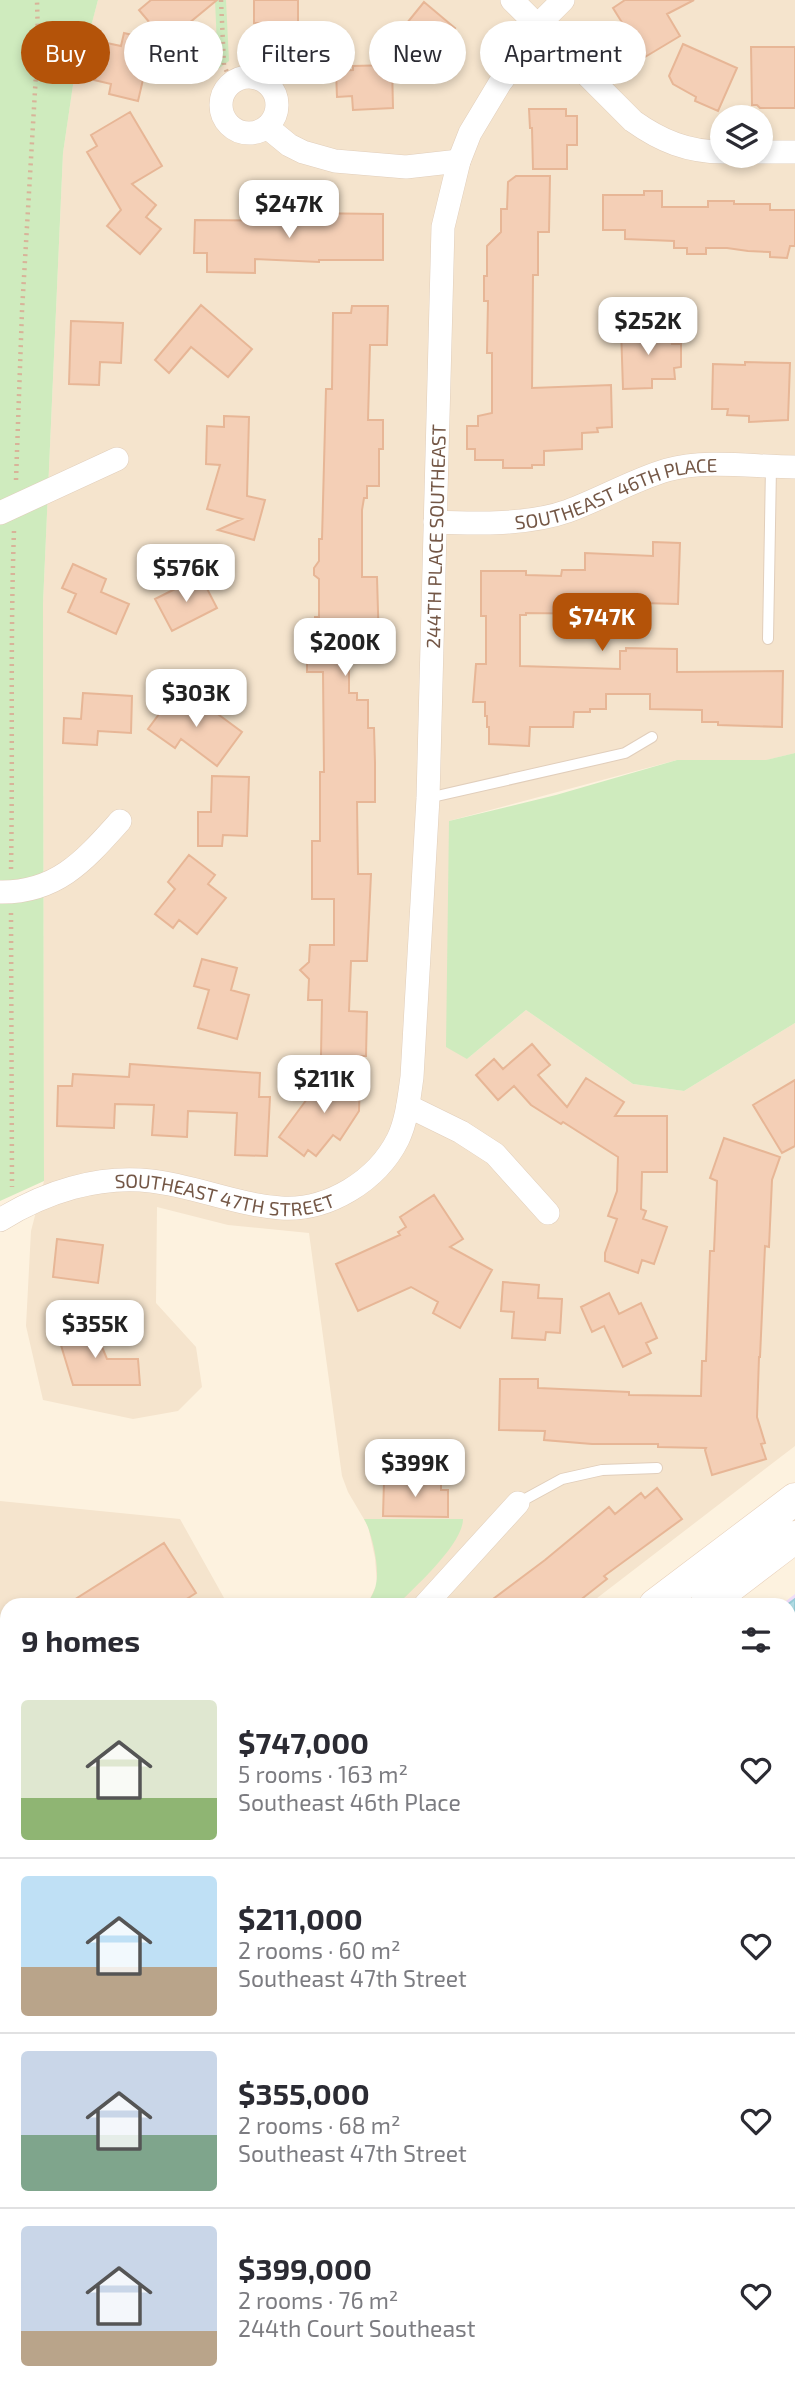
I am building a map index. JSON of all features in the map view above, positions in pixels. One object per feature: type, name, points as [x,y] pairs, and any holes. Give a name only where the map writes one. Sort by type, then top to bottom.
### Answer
[{"type":"street","points":[[512,0],[535,21]]},
{"type":"street","name":"244TH PLACE SOUTHEAST","points":[[541,21],[563,0]]},
{"type":"street","points":[[250,77],[268,84],[274,92],[277,110],[274,120],[267,127],[259,132],[249,133],[231,127],[222,110],[222,100],[225,91],[232,84],[250,77]]},
{"type":"street","name":"244TH PLACE SOUTHEAST","points":[[408,1106],[412,1077],[428,798],[441,252],[447,205],[459,160],[500,84]]},
{"type":"street","points":[[596,84],[649,133],[693,151],[710,152]]},
{"type":"street","points":[[267,127],[289,145],[303,152],[335,160],[406,167],[459,160]]},
{"type":"street","points":[[773,152],[795,152]]},
{"type":"street","points":[[7,509],[117,459]]},
{"type":"street","name":"SOUTHEAST 46TH PLACE","points":[[435,522],[499,522],[566,512],[667,471],[690,466],[795,467]]},
{"type":"street","points":[[5,892],[38,887],[63,877],[88,857],[120,821]]},
{"type":"street","points":[[408,1106],[461,1132],[495,1154],[548,1213]]},
{"type":"street","name":"SOUTHEAST 47TH STREET","points":[[6,1216],[66,1189],[108,1181],[150,1181],[206,1191],[252,1204],[283,1208],[313,1205],[356,1186],[383,1163],[399,1138],[408,1106]]},
{"type":"street","points":[[664,1598],[795,1499]]},
{"type":"street","points":[[431,1598],[518,1503]]},
{"type":"street","points":[[715,1598],[795,1537]]},
{"type":"lane","points":[[768,639],[771,467]]},
{"type":"lane","points":[[428,798],[625,753],[652,737]]},
{"type":"lane","points":[[518,1503],[562,1479],[603,1470],[657,1468]]},
{"type":"path","points":[[6,1216],[5,892],[13,783],[7,509],[22,312],[38,40],[37,0]]},
{"type":"path","points":[[221,0],[224,65],[232,84]]},
{"type":"shaded area","points":[[98,0],[795,0],[795,753],[767,760],[677,760],[449,821],[467,1059],[526,1010],[633,1084],[684,1091],[795,1023],[795,1446],[597,1598],[370,1598],[377,1584],[375,1558],[368,1526],[342,1476],[309,1233],[228,1225],[157,1207],[156,1303],[196,1347],[202,1387],[178,1411],[133,1419],[43,1400],[26,1326],[31,1231],[44,1181],[43,604],[63,153],[73,84],[110,84],[110,21],[92,21]]},
{"type":"shaded area","points":[[0,1501],[180,1519],[224,1598],[0,1598]]},
{"type":"green space","points":[[0,0],[98,0],[92,21],[21,21],[21,84],[73,84],[63,153],[43,604],[44,1181],[0,1201]]},
{"type":"green space","points":[[215,0],[226,0],[229,61],[223,65],[223,21],[216,21]]},
{"type":"green space","points":[[795,753],[795,1023],[684,1091],[633,1084],[526,1010],[467,1059],[446,1047],[449,821],[556,795],[677,760],[766,760]]},
{"type":"green space","points":[[364,1519],[463,1519],[461,1529],[447,1552],[404,1598],[370,1598],[377,1569]]},
{"type":"building","points":[[151,0],[217,0],[192,21],[148,21],[139,10]]},
{"type":"building","points":[[254,0],[298,0],[298,21],[254,21]]},
{"type":"building","points":[[625,0],[694,0],[667,14],[680,36],[646,56],[646,21],[621,21],[613,8]]},
{"type":"building","points":[[424,2],[447,21],[409,21]]},
{"type":"building","points":[[124,33],[124,84],[142,84],[138,101],[109,94],[110,44],[121,46]]},
{"type":"building","points":[[683,44],[737,68],[721,105],[710,105],[710,108],[695,101],[696,97],[673,84],[669,76]]},
{"type":"building","points":[[751,47],[795,47],[795,108],[752,105]]},
{"type":"building","points":[[355,66],[369,66],[369,84],[392,84],[393,108],[353,110],[352,96],[337,97],[336,84],[355,84]]},
{"type":"building","points":[[529,109],[566,109],[566,116],[577,116],[577,145],[567,145],[567,169],[533,169]]},
{"type":"building","points":[[130,112],[162,166],[132,184],[156,205],[146,217],[161,229],[140,254],[107,226],[121,210],[87,152],[97,146],[91,135]]},
{"type":"building","points":[[516,176],[550,176],[549,232],[538,232],[538,275],[533,275],[532,388],[611,385],[612,427],[597,428],[598,432],[582,433],[582,449],[544,451],[544,465],[532,465],[532,468],[503,468],[503,460],[475,460],[475,449],[467,449],[467,426],[478,426],[478,416],[492,413],[492,353],[487,353],[488,301],[484,301],[487,246],[501,232],[501,209],[507,209],[508,182]]},
{"type":"building","points":[[644,191],[662,191],[662,207],[708,207],[708,201],[734,201],[734,204],[770,204],[770,210],[795,210],[795,246],[790,246],[787,258],[770,257],[770,252],[727,248],[706,248],[706,254],[687,254],[687,248],[674,248],[674,241],[625,239],[625,230],[603,230],[603,195],[644,195]]},
{"type":"building","points":[[300,213],[383,214],[383,260],[319,262],[255,259],[255,273],[207,272],[207,253],[194,253],[195,220],[299,221]]},
{"type":"building","points":[[201,305],[252,349],[228,377],[191,347],[169,373],[155,360]]},
{"type":"building","points":[[352,306],[388,306],[387,345],[370,345],[368,420],[383,420],[383,449],[379,449],[379,486],[367,486],[367,498],[364,498],[362,510],[362,577],[377,577],[379,646],[354,646],[354,651],[349,651],[349,693],[357,693],[357,700],[368,700],[368,728],[374,728],[375,763],[375,802],[357,802],[358,874],[371,874],[367,961],[351,961],[349,1011],[367,1012],[366,1056],[360,1056],[360,1074],[332,1066],[339,1056],[321,1056],[322,1000],[308,1000],[309,979],[300,970],[309,962],[310,945],[334,945],[334,899],[312,899],[312,841],[320,841],[320,772],[324,772],[323,672],[307,672],[307,622],[315,622],[315,617],[319,617],[319,579],[314,575],[314,568],[319,561],[319,539],[322,539],[326,389],[332,389],[333,313],[351,313]]},
{"type":"building","points":[[71,321],[123,323],[121,363],[100,362],[99,385],[69,384]]},
{"type":"building","points":[[662,327],[665,335],[672,335],[672,344],[681,344],[681,367],[674,368],[675,379],[652,379],[652,388],[623,389],[621,328]]},
{"type":"building","points":[[745,362],[790,363],[788,420],[749,422],[749,416],[727,415],[728,409],[712,409],[713,364],[745,365]]},
{"type":"building","points":[[224,416],[249,417],[247,496],[265,500],[254,540],[218,530],[242,519],[207,509],[220,465],[206,464],[207,426],[224,427]]},
{"type":"building","points":[[653,542],[680,543],[678,604],[604,602],[603,614],[520,615],[520,666],[620,669],[620,651],[626,651],[626,648],[677,649],[677,672],[783,671],[782,727],[702,722],[702,710],[650,709],[650,694],[606,694],[606,709],[574,712],[573,727],[530,727],[529,746],[489,744],[485,702],[473,702],[476,664],[486,664],[486,616],[481,616],[481,571],[526,571],[526,575],[561,576],[562,570],[585,570],[585,553],[653,556]]},
{"type":"building","points":[[73,564],[106,579],[101,592],[129,604],[116,634],[68,612],[76,594],[62,588]]},
{"type":"building","points":[[195,579],[202,579],[217,608],[172,631],[155,599]]},
{"type":"building","points":[[83,693],[132,696],[131,733],[98,731],[97,745],[63,743],[64,718],[81,719]]},
{"type":"building","points":[[192,695],[242,732],[217,766],[181,739],[175,748],[148,729],[168,702],[180,711]]},
{"type":"building","points":[[212,776],[249,777],[247,836],[223,835],[222,846],[198,846],[198,812],[211,812]]},
{"type":"building","points":[[189,855],[215,875],[208,884],[226,898],[197,934],[179,920],[173,928],[155,914],[175,889],[168,882]]},
{"type":"building","points":[[202,959],[237,968],[231,990],[249,995],[237,1039],[198,1028],[209,990],[194,986]]},
{"type":"building","points":[[532,1044],[550,1065],[538,1075],[567,1107],[586,1078],[624,1102],[615,1116],[667,1116],[667,1172],[642,1172],[641,1209],[646,1211],[643,1219],[667,1227],[654,1264],[642,1260],[638,1273],[605,1261],[605,1253],[617,1219],[608,1216],[617,1191],[618,1157],[531,1105],[514,1086],[498,1100],[476,1075],[494,1059],[503,1069]]},
{"type":"building","points":[[130,1064],[260,1073],[259,1097],[270,1097],[267,1156],[235,1155],[237,1113],[188,1111],[187,1137],[152,1135],[154,1105],[115,1104],[114,1128],[57,1126],[58,1086],[72,1086],[73,1074],[129,1077]]},
{"type":"building","points":[[324,1076],[360,1078],[359,1111],[340,1140],[333,1135],[316,1156],[308,1150],[304,1156],[279,1137]]},
{"type":"building","points":[[795,1080],[795,1146],[782,1153],[753,1105]]},
{"type":"building","points":[[724,1138],[780,1157],[772,1180],[769,1247],[765,1246],[759,1357],[757,1417],[765,1443],[761,1444],[766,1459],[712,1475],[706,1448],[544,1440],[545,1431],[499,1430],[500,1379],[538,1379],[538,1388],[629,1392],[629,1395],[701,1396],[702,1361],[706,1361],[710,1251],[714,1251],[717,1181],[710,1178]]},
{"type":"building","points":[[434,1195],[463,1239],[450,1247],[492,1270],[460,1328],[433,1313],[438,1302],[411,1287],[358,1311],[336,1264],[400,1235],[398,1232],[406,1227],[400,1217]]},
{"type":"building","points":[[57,1239],[103,1245],[98,1283],[53,1277]]},
{"type":"building","points":[[503,1282],[539,1285],[538,1298],[562,1299],[560,1333],[546,1332],[545,1340],[512,1338],[514,1312],[501,1311]]},
{"type":"building","points":[[609,1293],[619,1314],[641,1303],[657,1338],[646,1343],[651,1353],[623,1367],[604,1326],[592,1332],[581,1307]]},
{"type":"building","points":[[92,1323],[107,1359],[138,1359],[140,1385],[73,1385],[57,1332]]},
{"type":"building","points":[[384,1481],[441,1482],[441,1490],[448,1490],[448,1517],[383,1516]]},
{"type":"building","points":[[657,1488],[682,1519],[604,1576],[607,1579],[583,1598],[494,1598],[609,1507],[615,1514],[641,1493],[645,1498]]},
{"type":"building","points":[[164,1543],[196,1593],[188,1598],[77,1598]]}]
